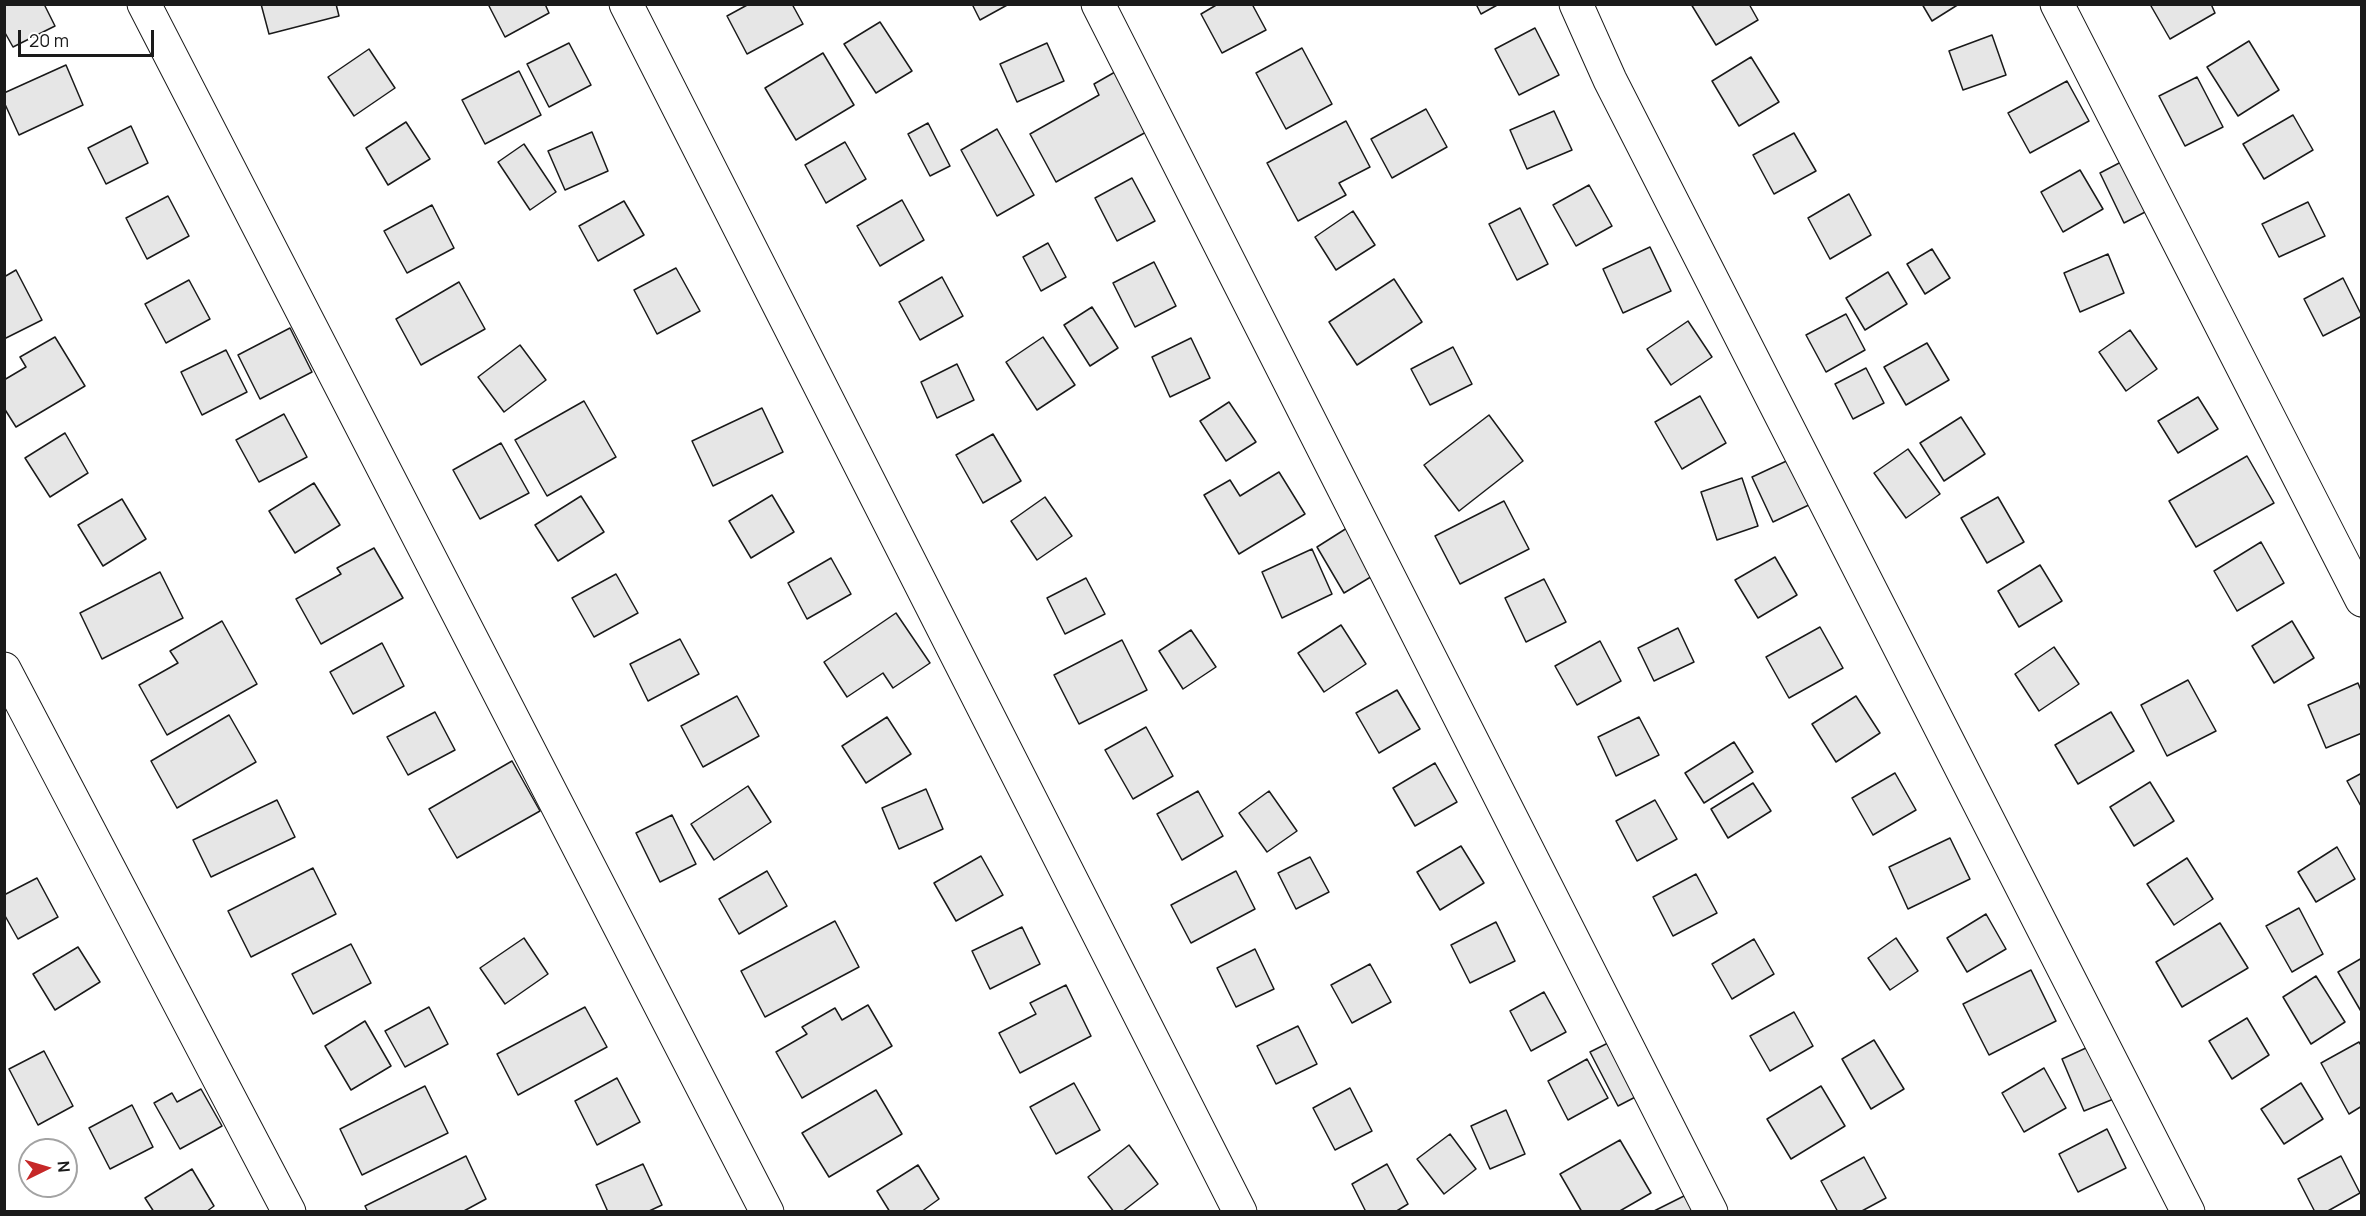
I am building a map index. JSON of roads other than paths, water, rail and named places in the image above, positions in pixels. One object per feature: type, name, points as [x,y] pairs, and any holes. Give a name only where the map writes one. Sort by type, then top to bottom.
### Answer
[{"type":"street","points":[[144,4],[766,1212]]},
{"type":"street","points":[[626,4],[1240,1212]]},
{"type":"street","points":[[1098,4],[1711,1212]]},
{"type":"street","points":[[1576,4],[1610,80],[2188,1212]]},
{"type":"street","points":[[2057,4],[2361,600]]},
{"type":"street","points":[[4,669],[289,1212]]}]
